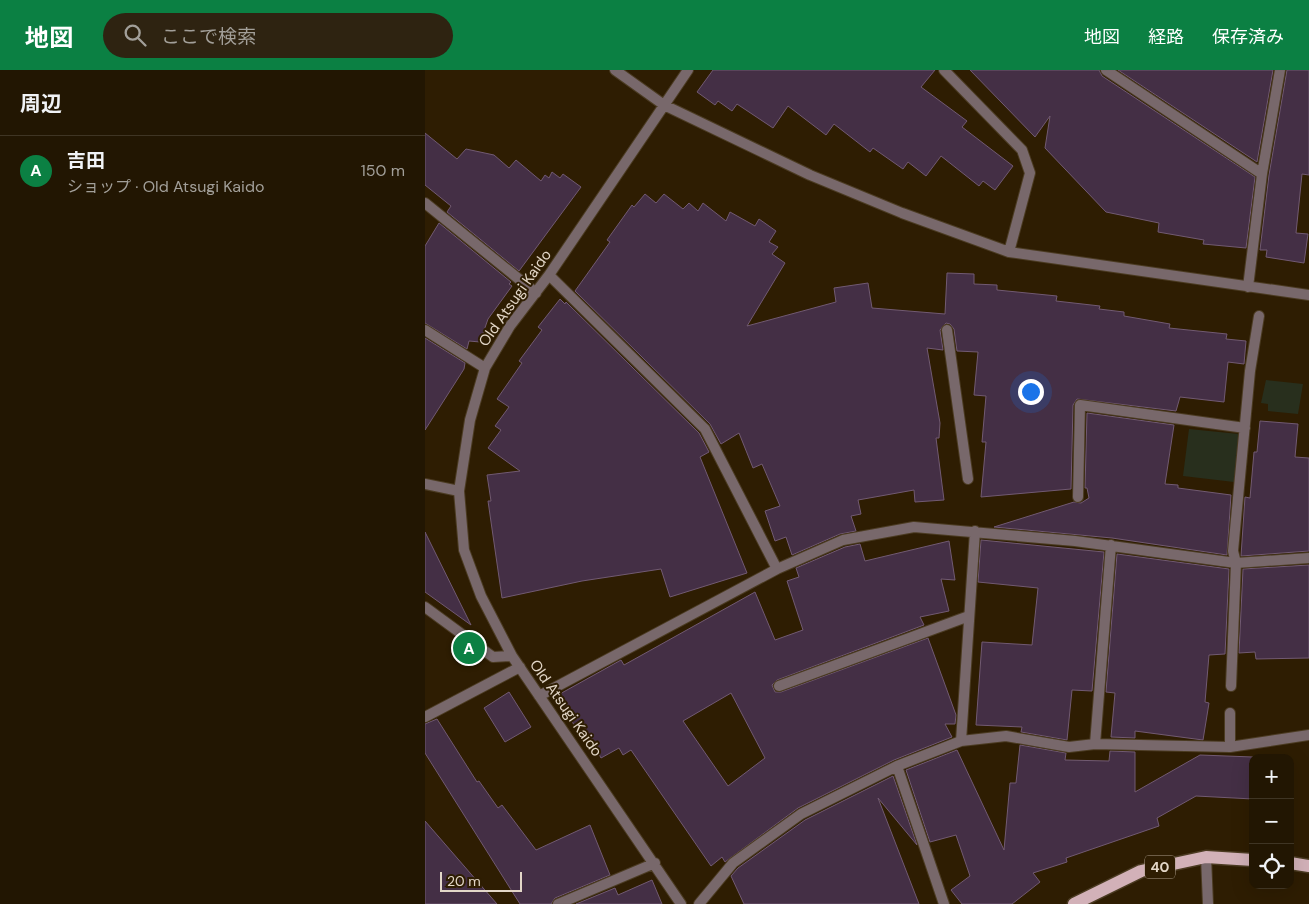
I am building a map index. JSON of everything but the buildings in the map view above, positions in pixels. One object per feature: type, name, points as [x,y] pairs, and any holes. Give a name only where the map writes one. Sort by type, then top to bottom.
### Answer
[{"type":"main road","name":"40","points":[[1074,904],[1083,898],[1141,872],[1206,857],[1249,860]]},
{"type":"main road","points":[[1294,864],[1309,866]]},
{"type":"street","points":[[615,70],[664,105],[810,175],[902,213],[1009,252],[1309,295]]},
{"type":"street","name":"Old Atsugi Kaido","points":[[681,904],[655,863],[512,656],[481,596],[464,550],[459,491],[471,420],[485,368],[510,326],[549,275],[688,70]]},
{"type":"street","points":[[944,70],[1022,150],[1030,173],[1009,252]]},
{"type":"street","points":[[1106,70],[1262,174]]},
{"type":"street","points":[[1248,287],[1262,174],[1279,70]]},
{"type":"street","points":[[425,203],[536,293]]},
{"type":"street","points":[[549,275],[705,429],[777,569]]},
{"type":"street","points":[[1231,686],[1236,563],[1233,552],[1250,372],[1259,316]]},
{"type":"street","points":[[425,330],[485,368]]},
{"type":"street","points":[[947,330],[967,479]]},
{"type":"street","points":[[1078,497],[1080,405],[1245,428]]},
{"type":"street","points":[[425,484],[459,491]]},
{"type":"street","points":[[539,696],[777,569],[843,540],[914,527],[975,531],[1111,545],[1236,563],[1309,558]]},
{"type":"street","points":[[961,741],[975,531]]},
{"type":"street","points":[[1095,744],[1111,545]]},
{"type":"street","points":[[425,607],[493,657],[512,656]]},
{"type":"street","points":[[779,686],[969,616]]},
{"type":"street","points":[[425,717],[520,667]]},
{"type":"street","points":[[1230,713],[1230,747]]},
{"type":"street","points":[[699,904],[733,863],[801,814],[897,766],[961,741],[1006,736],[1069,747],[1095,744],[1230,747],[1309,735]]},
{"type":"street","points":[[897,766],[943,904]]},
{"type":"street","points":[[1206,857],[1208,904]]},
{"type":"street","points":[[558,904],[655,863]]},
{"type":"green space","points":[[1266,380],[1303,384],[1298,414],[1268,411],[1268,404],[1261,403]]},
{"type":"green space","points":[[1189,429],[1239,434],[1234,482],[1183,476]]},
{"type":"place","name":"吉田","points":[[469,648]]}]
